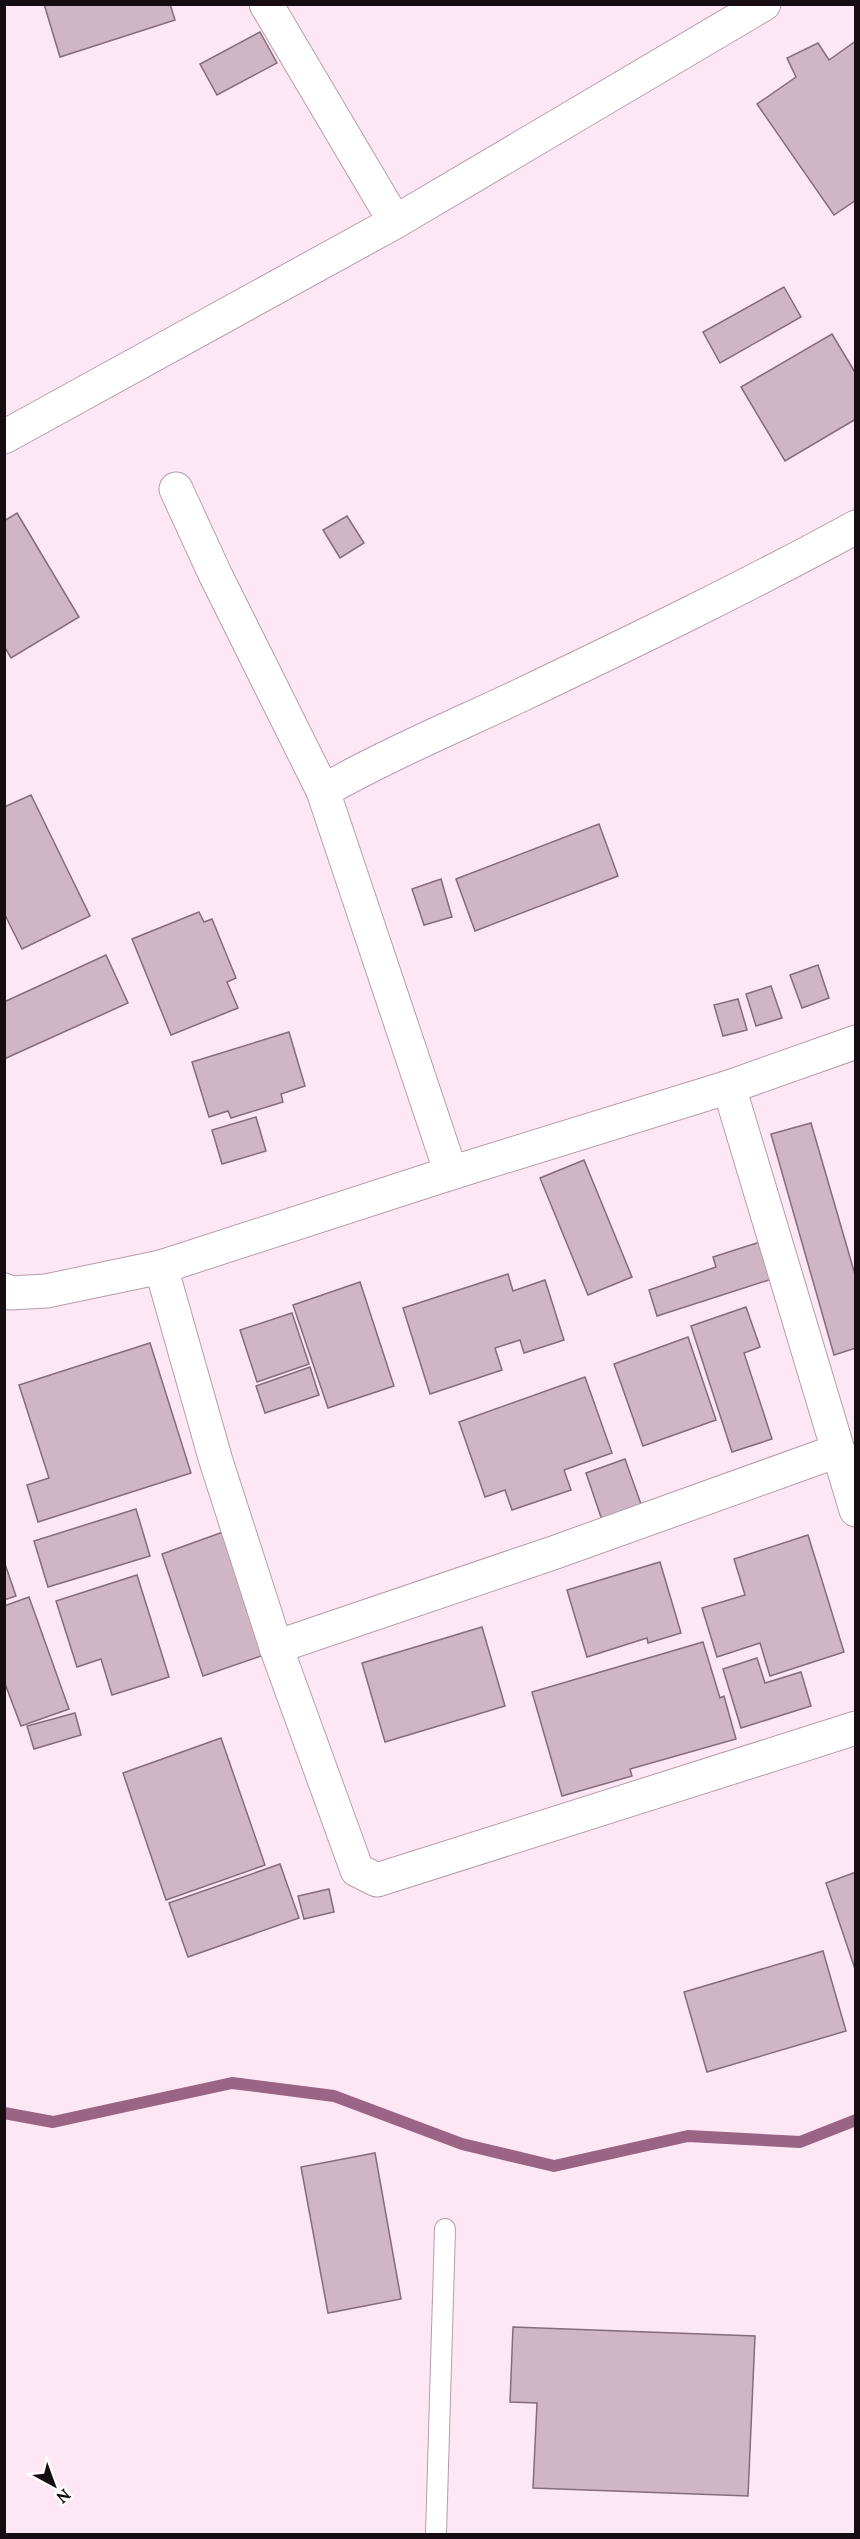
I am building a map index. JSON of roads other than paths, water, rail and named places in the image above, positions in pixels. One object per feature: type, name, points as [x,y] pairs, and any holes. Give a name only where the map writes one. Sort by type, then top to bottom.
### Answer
[{"type":"street","points":[[266,4],[395,222]]},
{"type":"street","points":[[4,437],[395,222],[764,4]]},
{"type":"street","points":[[176,489],[215,574],[323,791],[451,1173]]},
{"type":"street","points":[[323,791],[368,765],[519,696],[781,567],[855,527]]},
{"type":"street","points":[[4,1290],[10,1293],[46,1291],[161,1267],[451,1173],[729,1087],[855,1042]]},
{"type":"street","points":[[729,1087],[855,1510]]},
{"type":"street","points":[[161,1267],[216,1461],[276,1647],[357,1870],[376,1880],[855,1728]]},
{"type":"street","points":[[276,1647],[542,1557],[837,1451]]},
{"type":"lane","points":[[436,2535],[445,2229]]},
{"type":"waterway","points":[[4,2113],[53,2122],[232,2083],[334,2096],[462,2144],[554,2166],[688,2136],[800,2142],[856,2120]]}]
